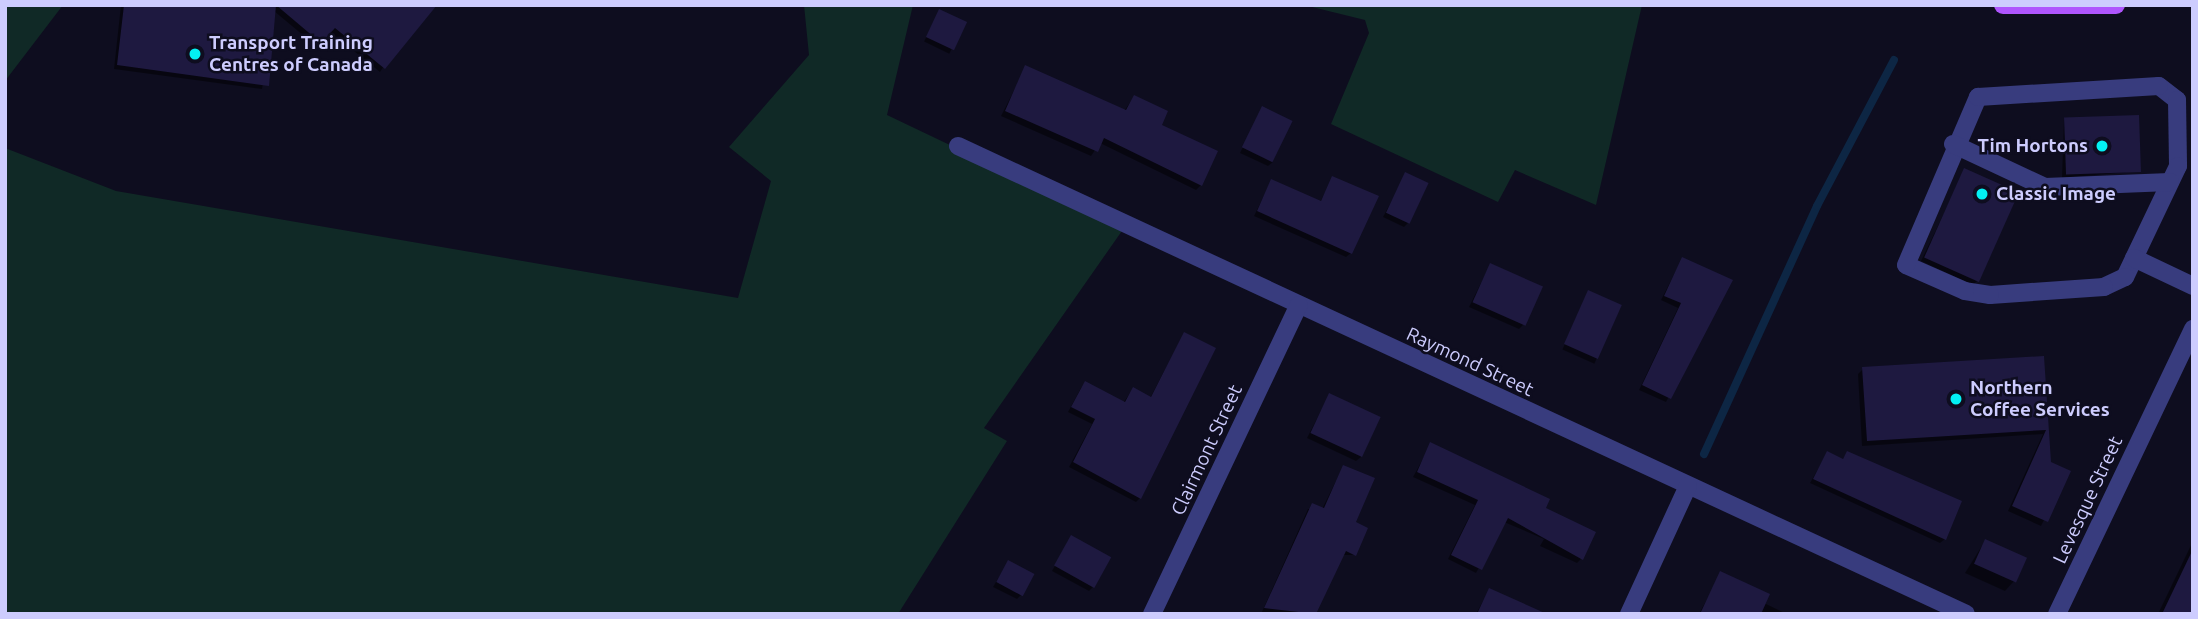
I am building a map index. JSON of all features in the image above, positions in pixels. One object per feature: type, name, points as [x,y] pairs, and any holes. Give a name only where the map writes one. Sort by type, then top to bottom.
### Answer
[{"type":"main road","points":[[2003,5],[2116,5]]},
{"type":"street","points":[[2159,86],[2177,100],[2180,174],[2125,277],[2080,288],[1990,295],[1917,274],[1906,265],[1907,254],[1953,144],[1978,97],[2159,86]]},
{"type":"street","points":[[1953,144],[2045,187],[2180,174]]},
{"type":"street","name":"Raymond Street","points":[[958,146],[1966,614]]},
{"type":"street","points":[[2134,258],[2193,286]]},
{"type":"street","name":"Clairmont Street","points":[[1152,614],[1299,305]]},
{"type":"street","name":"Levesque Street","points":[[2057,614],[2193,329]]},
{"type":"street","points":[[1629,614],[1688,486]]},
{"type":"green space","points":[[5,5],[63,5],[5,81]]},
{"type":"green space","points":[[804,5],[913,5],[887,115],[1124,228],[984,428],[1007,441],[898,614],[5,614],[5,148],[116,191],[738,298],[771,181],[729,147],[809,55]]},
{"type":"green space","points":[[1304,5],[1642,5],[1596,205],[1515,170],[1498,202],[1331,124],[1369,33],[1365,20]]},
{"type":"building","name":"Transport Training Centres of Canada","points":[[124,5],[276,5],[269,86],[117,65]]},
{"type":"building","points":[[276,5],[437,5],[385,69],[335,28],[321,43]]},
{"type":"building","points":[[939,9],[967,22],[954,50],[926,37]]},
{"type":"building","points":[[1025,65],[1126,110],[1134,95],[1168,111],[1162,125],[1218,151],[1202,186],[1104,138],[1098,152],[1005,111]]},
{"type":"building","points":[[1262,106],[1293,121],[1272,162],[1242,147]]},
{"type":"building","name":"Tim Hortons","points":[[2139,115],[2141,172],[2066,175],[2064,118]]},
{"type":"building","points":[[1964,168],[2019,192],[1979,282],[1924,258]]},
{"type":"building","points":[[1405,172],[1429,183],[1410,224],[1386,213]]},
{"type":"building","points":[[1332,176],[1379,196],[1352,254],[1257,211],[1271,179],[1321,201]]},
{"type":"building","points":[[1682,257],[1733,280],[1671,399],[1642,385],[1681,303],[1664,296]]},
{"type":"building","points":[[1490,263],[1543,287],[1525,326],[1473,302]]},
{"type":"building","points":[[1588,290],[1622,305],[1598,359],[1564,344]]},
{"type":"building","points":[[1184,332],[1216,348],[1141,499],[1073,462],[1095,419],[1071,407],[1085,381],[1125,402],[1133,387],[1151,397]]},
{"type":"building","name":"Northern Coffee Services","points":[[2044,356],[2051,462],[2071,471],[2048,522],[2012,506],[2046,430],[1867,441],[1862,367]]},
{"type":"building","points":[[1329,393],[1381,417],[1362,457],[1310,433]]},
{"type":"building","points":[[1430,442],[1550,499],[1546,508],[1596,532],[1583,560],[1508,518],[1482,570],[1451,555],[1478,500],[1417,472]]},
{"type":"building","points":[[1827,451],[1843,459],[1847,451],[1962,501],[1946,540],[1813,479]]},
{"type":"building","points":[[1343,465],[1375,478],[1356,522],[1368,528],[1356,556],[1346,551],[1316,614],[1264,608],[1312,503],[1324,508]]},
{"type":"building","points":[[1071,535],[1111,557],[1094,588],[1054,566]]},
{"type":"building","points":[[1985,539],[2027,558],[2016,582],[1974,564]]},
{"type":"building","points":[[2193,549],[2193,614],[2162,614]]},
{"type":"building","points":[[1008,560],[1034,574],[1023,596],[996,582]]},
{"type":"building","points":[[1720,571],[1770,594],[1761,614],[1700,614]]},
{"type":"building","points":[[1489,588],[1547,614],[1477,614]]},
{"type":"waterway","points":[[1704,454],[1817,206],[1894,60]]},
{"type":"place","name":"Transport Training Centres of Canada","points":[[195,54]]},
{"type":"place","name":"Tim Hortons","points":[[2102,146]]},
{"type":"place","name":"Classic Image","points":[[1982,194]]},
{"type":"place","name":"Northern Coffee Services","points":[[1956,399]]}]
